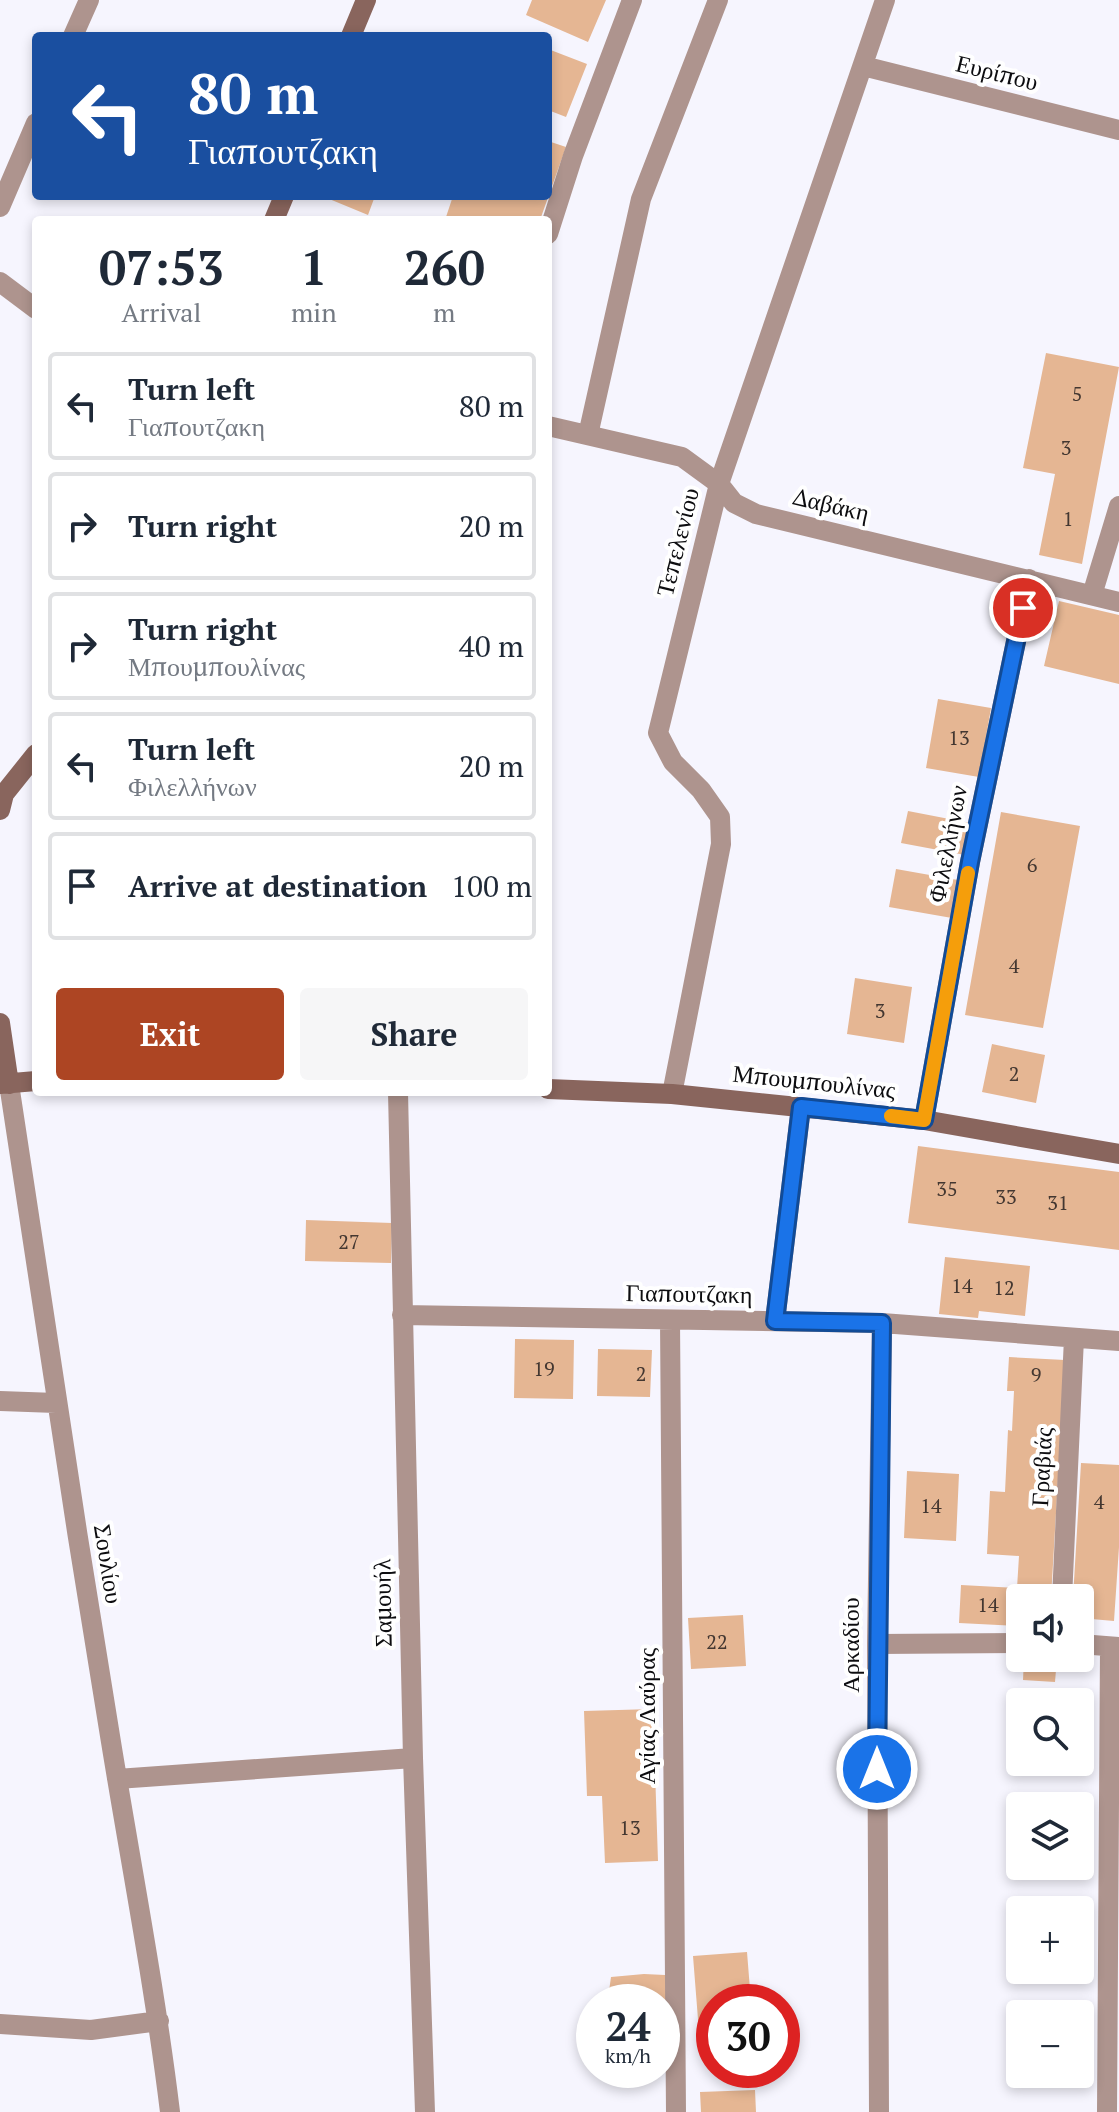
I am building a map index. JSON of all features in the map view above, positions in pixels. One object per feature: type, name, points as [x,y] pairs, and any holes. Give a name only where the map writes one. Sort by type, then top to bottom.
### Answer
[{"type":"street","points":[[75,32],[89,0]]},
{"type":"street","points":[[353,32],[366,0]]},
{"type":"street","points":[[552,222],[573,156],[632,0]]},
{"type":"street","points":[[588,435],[641,199],[718,0]]},
{"type":"street","name":"Τεπελενίου","points":[[672,1094],[721,844],[720,817],[701,790],[673,762],[658,733],[719,484],[885,0]]},
{"type":"street","name":"Ευρίπου","points":[[863,66],[1119,130]]},
{"type":"street","points":[[0,207],[32,132]]},
{"type":"street","points":[[0,282],[32,306]]},
{"type":"street","name":"Δαβάκη","points":[[552,427],[682,457],[719,484],[734,503],[756,514],[1119,602]]},
{"type":"street","points":[[1092,595],[1119,506]]},
{"type":"street","name":"Φιλελλήνων","points":[[924,1120],[970,862],[1029,579]]},
{"type":"street","points":[[1,798],[32,759]]},
{"type":"street","name":"Σουλίου","points":[[0,1023],[4,1084],[159,2021],[170,2112]]},
{"type":"street","points":[[4,1084],[32,1081]]},
{"type":"street","name":"Μπουμπουλίνας","points":[[552,1089],[672,1094],[924,1120],[1119,1154]]},
{"type":"street","name":"Σαμουήλ","points":[[398,1096],[413,1758],[425,2112]]},
{"type":"street","points":[[775,1321],[801,1107]]},
{"type":"street","name":"Γιαπουτζακη","points":[[402,1315],[882,1323],[1119,1341]]},
{"type":"street","name":"Αγίας Λαύρας","points":[[670,1320],[676,2112]]},
{"type":"street","name":"Αρκαδίου","points":[[879,2112],[877,1644],[882,1323]]},
{"type":"street","name":"Γραβιάς","points":[[1063,1584],[1074,1338]]},
{"type":"street","points":[[0,1401],[56,1403]]},
{"type":"street","points":[[877,1644],[1006,1643]]},
{"type":"street","points":[[1094,1645],[1115,1647],[1107,2112]]},
{"type":"street","points":[[117,1779],[413,1758]]},
{"type":"street","points":[[0,2024],[91,2030],[159,2021]]},
{"type":"building","points":[[532,0],[606,0],[588,42],[526,15]]},
{"type":"building","points":[[552,51],[587,64],[566,117],[552,112]]},
{"type":"building","points":[[552,142],[566,147],[552,186]]},
{"type":"building","points":[[332,200],[374,200],[368,215]]},
{"type":"building","points":[[452,200],[547,200],[541,216],[446,216]]},
{"type":"building","points":[[1046,353],[1119,367],[1082,564],[1039,555],[1055,474],[1023,468]]},
{"type":"building","points":[[1059,601],[1119,615],[1119,684],[1044,666]]},
{"type":"building","points":[[938,699],[991,708],[979,777],[926,768]]},
{"type":"building","points":[[908,811],[970,823],[965,855],[901,843]]},
{"type":"building","points":[[1001,812],[1080,826],[1043,1028],[965,1015]]},
{"type":"building","points":[[896,869],[958,880],[952,918],[889,907]]},
{"type":"building","points":[[855,978],[912,987],[904,1043],[847,1034]]},
{"type":"building","points":[[992,1044],[1045,1055],[1036,1103],[982,1092]]},
{"type":"building","points":[[918,1146],[1119,1172],[1119,1250],[908,1223]]},
{"type":"building","points":[[306,1220],[392,1223],[391,1263],[305,1261]]},
{"type":"building","points":[[945,1257],[1030,1266],[1025,1316],[979,1311],[978,1318],[939,1314]]},
{"type":"building","points":[[515,1339],[574,1340],[573,1399],[514,1398]]},
{"type":"building","points":[[598,1349],[652,1350],[650,1397],[597,1396]]},
{"type":"building","points":[[1009,1357],[1065,1360],[1052,1584],[1017,1584],[1019,1556],[987,1554],[990,1491],[1005,1492],[1008,1430],[1012,1431],[1014,1391],[1007,1391]]},
{"type":"building","points":[[1081,1463],[1119,1465],[1119,1547],[1114,1621],[1094,1619],[1094,1584],[1074,1584]]},
{"type":"building","points":[[907,1471],[959,1474],[956,1541],[904,1538]]},
{"type":"building","points":[[961,1585],[1006,1587],[1006,1625],[959,1623]]},
{"type":"building","points":[[743,1615],[746,1666],[691,1669],[688,1618]]},
{"type":"building","points":[[1023,1672],[1056,1672],[1055,1682],[1023,1680]]},
{"type":"building","points":[[653,1709],[658,1861],[605,1863],[602,1796],[587,1796],[584,1711]]},
{"type":"building","points":[[747,1952],[750,1984],[696,1984],[696,1994],[693,1956]]},
{"type":"building","points":[[665,1975],[668,1984],[610,1984],[611,1977]]},
{"type":"building","points":[[755,2090],[756,2112],[701,2112],[700,2092]]},
{"type":"slow traffic","points":[[891,1116],[924,1120],[968,873]]},
{"type":"route","points":[[877,1769],[882,1323],[775,1321],[801,1107],[924,1120],[970,862],[1023,608]]}]
